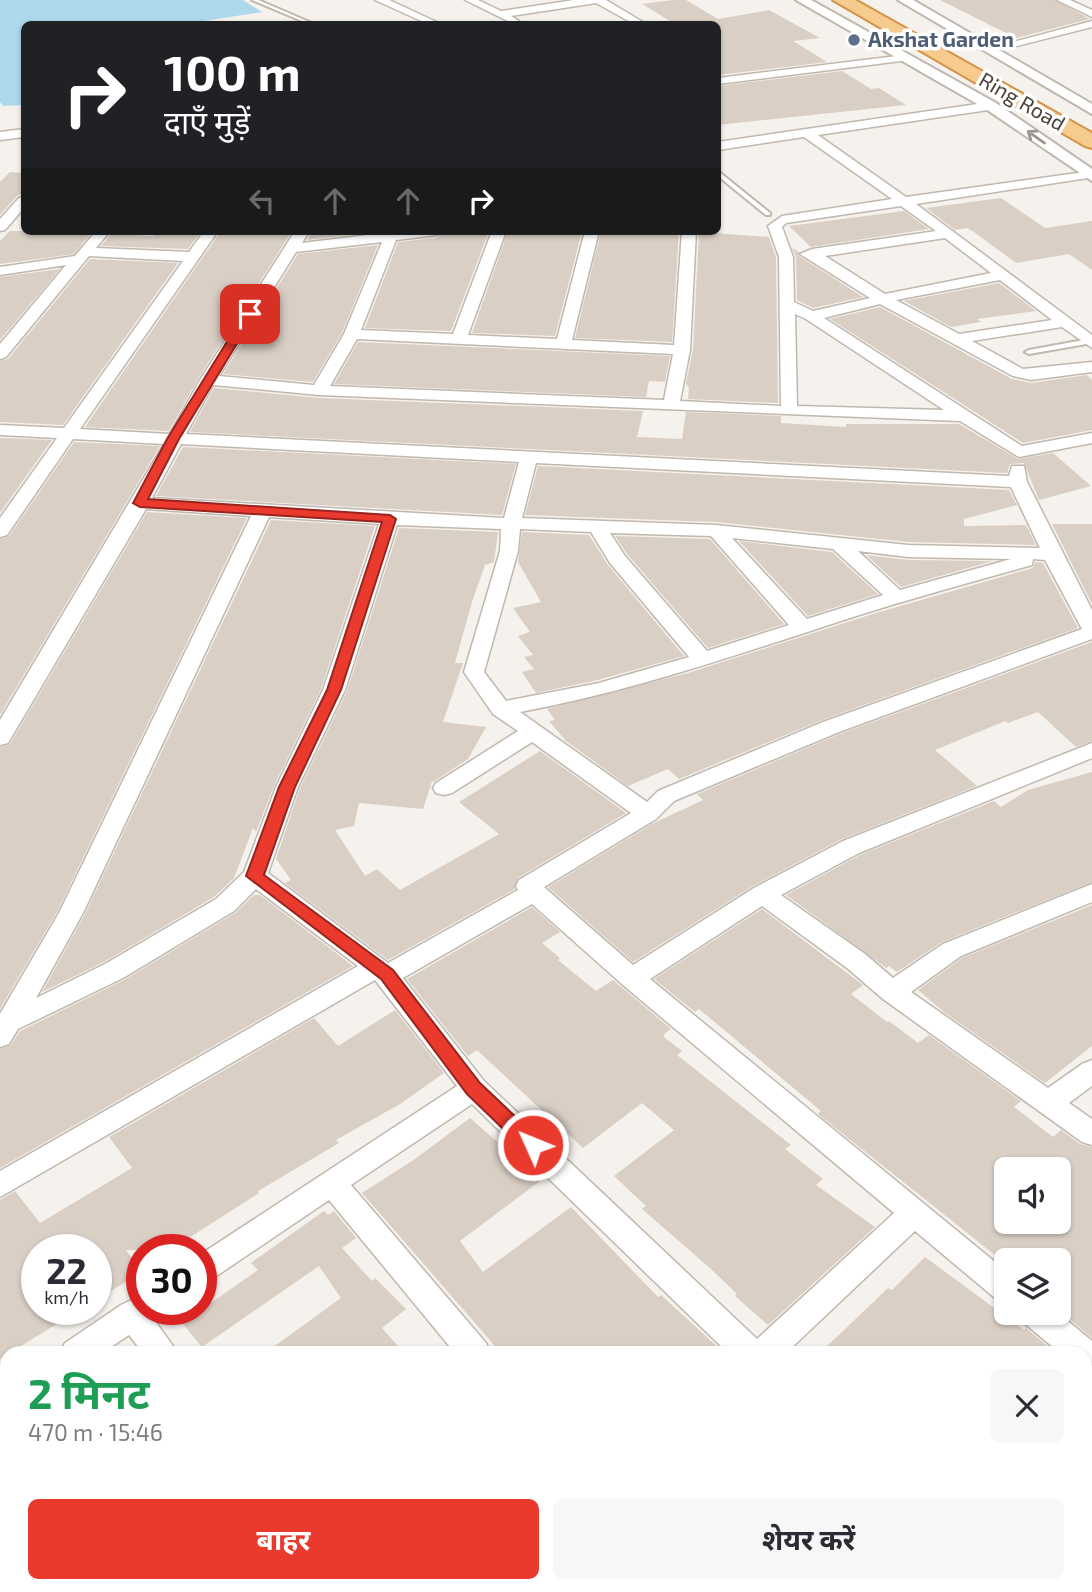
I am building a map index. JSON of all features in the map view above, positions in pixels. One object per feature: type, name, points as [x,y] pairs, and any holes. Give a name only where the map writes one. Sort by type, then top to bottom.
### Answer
[{"type":"highway","name":"Ring Road","points":[[842,0],[899,32],[980,60],[1092,142]]},
{"type":"highway","name":"Ring Road","points":[[873,0],[1092,124]]},
{"type":"highway","points":[[881,45],[899,32]]},
{"type":"street","points":[[380,0],[429,21]]},
{"type":"street","points":[[470,0],[513,21]]},
{"type":"street","points":[[500,14],[596,0],[635,21]]},
{"type":"street","points":[[802,0],[991,106],[1090,175]]},
{"type":"street","points":[[904,0],[980,60],[1092,110]]},
{"type":"street","points":[[1062,0],[1092,13]]},
{"type":"street","points":[[980,60],[1092,24]]},
{"type":"street","points":[[721,79],[905,58]]},
{"type":"street","points":[[721,146],[991,106]]},
{"type":"street","points":[[805,132],[948,233],[1091,342]]},
{"type":"street","points":[[0,136],[21,133]]},
{"type":"street","points":[[789,411],[786,257],[775,226],[782,220],[903,200],[1090,175]]},
{"type":"street","points":[[0,227],[21,204]]},
{"type":"street","points":[[786,257],[948,233]]},
{"type":"street","points":[[0,354],[100,235]]},
{"type":"street","points":[[0,531],[209,235]]},
{"type":"street","points":[[0,738],[140,503],[208,380],[299,235]]},
{"type":"street","points":[[291,247],[410,235]]},
{"type":"street","points":[[458,341],[498,235]]},
{"type":"street","points":[[563,345],[591,235]]},
{"type":"street","points":[[671,405],[682,350],[689,235]]},
{"type":"street","points":[[319,390],[352,334],[390,238]]},
{"type":"street","points":[[812,253],[882,299],[1026,375],[1092,367]]},
{"type":"street","points":[[0,271],[84,256],[195,257]]},
{"type":"street","points":[[811,316],[1002,275]]},
{"type":"street","points":[[788,305],[811,316],[1019,452],[1092,438]]},
{"type":"street","points":[[957,340],[1065,322]]},
{"type":"street","points":[[352,334],[682,350]]},
{"type":"street","points":[[208,380],[319,390],[962,416]]},
{"type":"street","points":[[0,430],[1018,482]]},
{"type":"street","points":[[994,1279],[632,978],[528,886],[648,814],[666,796],[831,727],[1092,630],[1018,482],[1019,452]]},
{"type":"street","points":[[529,458],[511,524],[509,551],[474,672],[501,709],[648,814]]},
{"type":"street","points":[[140,503],[390,519],[716,531],[908,551],[1052,554]]},
{"type":"street","points":[[3,1032],[71,913],[263,510]]},
{"type":"street","points":[[3,1032],[114,971],[225,905],[255,876],[287,787],[334,690],[390,519]]},
{"type":"street","points":[[596,525],[617,559],[703,660]]},
{"type":"street","points":[[716,531],[761,584],[803,627]]},
{"type":"street","points":[[837,542],[897,597]]},
{"type":"street","points":[[501,709],[564,699],[703,660],[897,597],[1052,554]]},
{"type":"street","points":[[444,788],[534,731]]},
{"type":"street","points":[[632,978],[762,894],[850,847],[1092,750]]},
{"type":"street","points":[[255,876],[382,971],[474,1089],[743,1346]]},
{"type":"street","points":[[0,1185],[382,971],[534,891]]},
{"type":"street","points":[[892,992],[952,950],[1092,892]]},
{"type":"street","points":[[762,894],[856,961],[892,992],[1092,1134]]},
{"type":"street","points":[[1050,1102],[1092,1071]]},
{"type":"street","points":[[217,1259],[474,1089]]},
{"type":"street","points":[[332,1183],[469,1346]]},
{"type":"street","points":[[772,1346],[914,1213]]},
{"type":"street","points":[[86,1346],[126,1319]]},
{"type":"street","points":[[145,1325],[158,1346]]},
{"type":"street","points":[[1049,1325],[1074,1346]]},
{"type":"lane","points":[[254,0],[306,21]]},
{"type":"lane","points":[[721,175],[768,214]]},
{"type":"lane","points":[[1029,352],[1091,342]]},
{"type":"water","points":[[0,0],[243,0],[262,12],[203,21],[21,21],[21,105],[3,106],[0,102]]},
{"type":"building","points":[[686,0],[718,19],[769,10],[820,38],[793,41],[827,62],[721,75],[721,21],[670,21],[642,4]]},
{"type":"building","points":[[940,0],[1055,0],[1090,19],[1016,38]]},
{"type":"building","points":[[842,71],[871,89],[879,88],[906,105],[721,125],[721,86]]},
{"type":"building","points":[[10,172],[21,173],[21,194],[0,215],[0,182]]},
{"type":"building","points":[[1001,198],[1045,228],[1092,221],[1092,270],[1069,254],[1016,263],[974,232],[967,228],[955,230],[926,208]]},
{"type":"building","points":[[904,211],[929,229],[811,247],[789,226]]},
{"type":"building","points":[[10,231],[21,231],[21,235],[89,235],[74,254],[0,264],[0,241]]},
{"type":"building","points":[[110,235],[198,235],[188,249],[101,246]]},
{"type":"building","points":[[218,235],[289,235],[198,379],[169,431],[85,427]]},
{"type":"building","points":[[310,235],[347,235],[307,240]]},
{"type":"building","points":[[441,235],[487,235],[451,331],[365,328],[398,242],[437,238]]},
{"type":"building","points":[[507,235],[581,235],[555,336],[472,333]]},
{"type":"building","points":[[600,235],[679,235],[672,342],[575,338]]},
{"type":"building","points":[[699,235],[769,237],[776,257],[778,403],[688,399],[689,388],[686,383],[693,350]]},
{"type":"building","points":[[378,245],[342,333],[313,382],[223,374],[298,254]]},
{"type":"building","points":[[792,248],[799,252],[799,256],[863,297],[813,308],[797,300],[796,257]]},
{"type":"building","points":[[90,259],[178,263],[63,425],[0,422],[0,361],[8,359]]},
{"type":"building","points":[[60,269],[0,340],[0,277]]},
{"type":"building","points":[[999,283],[1036,311],[977,319],[981,322],[951,327],[904,301]]},
{"type":"building","points":[[880,307],[1012,379],[1031,383],[1087,375],[1092,380],[1092,430],[1023,443],[830,319]]},
{"type":"building","points":[[358,342],[670,356],[665,382],[649,381],[646,397],[334,384]]},
{"type":"building","points":[[214,388],[319,398],[643,411],[637,437],[682,439],[686,412],[781,416],[781,423],[846,427],[846,424],[959,424],[1018,459],[1053,453],[1091,486],[1039,500],[1024,463],[1010,464],[1007,473],[190,432]]},
{"type":"building","points":[[0,438],[52,440],[0,513]]},
{"type":"building","points":[[74,442],[160,446],[0,715],[0,539],[9,536]]},
{"type":"building","points":[[183,447],[516,464],[502,515],[156,496]]},
{"type":"building","points":[[538,466],[1009,490],[1017,505],[964,519],[964,526],[1026,525],[1036,545],[908,542],[716,522],[525,515]]},
{"type":"building","points":[[147,512],[247,518],[57,912],[0,1009],[0,747],[10,744]]},
{"type":"building","points":[[271,520],[375,526],[321,689],[274,786],[256,832],[253,828],[234,878],[214,897],[104,962],[42,992],[85,914]]},
{"type":"building","points":[[1052,524],[1092,524],[1092,604]]},
{"type":"building","points":[[399,528],[498,532],[494,562],[485,565],[472,602],[455,663],[463,663],[443,722],[486,727],[468,759],[432,781],[423,809],[359,803],[354,826],[335,830],[365,876],[377,869],[400,890],[499,834],[459,802],[540,751],[626,813],[518,878],[515,889],[388,960],[285,883],[291,880],[276,859],[300,788],[347,691]]},
{"type":"building","points":[[522,532],[589,535],[608,565],[684,656],[598,680],[536,693],[522,672],[534,669],[524,657],[533,655],[518,636],[530,632],[513,608],[541,602],[518,562]]},
{"type":"building","points":[[615,536],[710,539],[784,624],[708,648],[627,554]]},
{"type":"building","points":[[739,541],[832,552],[878,594],[808,616]]},
{"type":"building","points":[[866,555],[908,560],[993,561],[901,587]]},
{"type":"building","points":[[1035,562],[1043,563],[1078,628],[822,720],[679,779],[668,769],[628,786],[566,741],[549,721],[555,720],[547,709],[688,673],[876,613],[1033,568]]},
{"type":"building","points":[[1092,642],[1092,741],[1076,747],[1038,712],[1008,723],[1005,721],[935,750],[977,786],[842,839],[753,886],[633,962],[548,887],[652,824],[703,800],[697,794],[840,734]]},
{"type":"building","points":[[1092,772],[1092,882],[942,942],[897,972],[889,966],[886,968],[786,895],[860,855],[994,801],[1001,807],[1028,790]]},
{"type":"building","points":[[254,895],[260,895],[353,966],[0,1168],[0,1049],[11,1045],[20,1031],[124,980],[235,913]]},
{"type":"building","points":[[1092,905],[1092,1046],[1045,1083],[945,1013],[918,990],[962,958]]},
{"type":"building","points":[[532,907],[560,932],[542,943],[560,958],[558,960],[596,991],[613,980],[671,1029],[664,1037],[682,1051],[677,1055],[791,1145],[785,1149],[823,1179],[816,1185],[875,1227],[768,1325],[735,1296],[737,1294],[711,1269],[642,1209],[646,1206],[614,1176],[674,1130],[642,1103],[583,1148],[567,1133],[553,1142],[535,1126],[549,1117],[477,1050],[468,1056],[407,979]]},
{"type":"building","points":[[762,909],[863,985],[851,994],[887,1022],[918,1043],[929,1035],[1021,1101],[1014,1107],[1053,1137],[1061,1130],[1080,1144],[1092,1147],[1092,1338],[1071,1320],[1071,1248],[994,1248],[994,1254],[818,1114],[821,1111],[699,1009],[695,1012],[654,979]]},
{"type":"building","points":[[395,1010],[444,1073],[400,1104],[336,1140],[339,1143],[258,1191],[259,1193],[195,1234],[126,1234],[126,1282],[112,1290],[112,1234],[21,1234],[21,1325],[55,1325],[21,1346],[0,1346],[0,1200],[15,1191],[40,1223],[132,1168],[109,1137],[314,1018],[338,1046]]},
{"type":"building","points":[[470,1118],[503,1147],[509,1143],[544,1178],[460,1241],[483,1272],[571,1207],[658,1297],[661,1295],[716,1346],[495,1346],[362,1193],[415,1159]]},
{"type":"building","points":[[324,1211],[328,1215],[334,1211],[356,1238],[342,1248],[372,1281],[375,1278],[406,1309],[382,1328],[398,1346],[275,1346],[341,1298],[319,1266],[201,1346],[184,1325],[217,1325],[217,1299],[258,1270],[251,1263]]},
{"type":"building","points":[[925,1257],[994,1308],[994,1325],[1017,1325],[1024,1330],[1026,1328],[1048,1346],[827,1346],[888,1288],[892,1290]]},
{"type":"place","name":"Akshat Garden","points":[[854,40]]},
{"type":"route","points":[[250,314],[173,439],[140,503],[390,519],[334,690],[287,787],[255,876],[387,975],[474,1089],[533,1145]]}]
